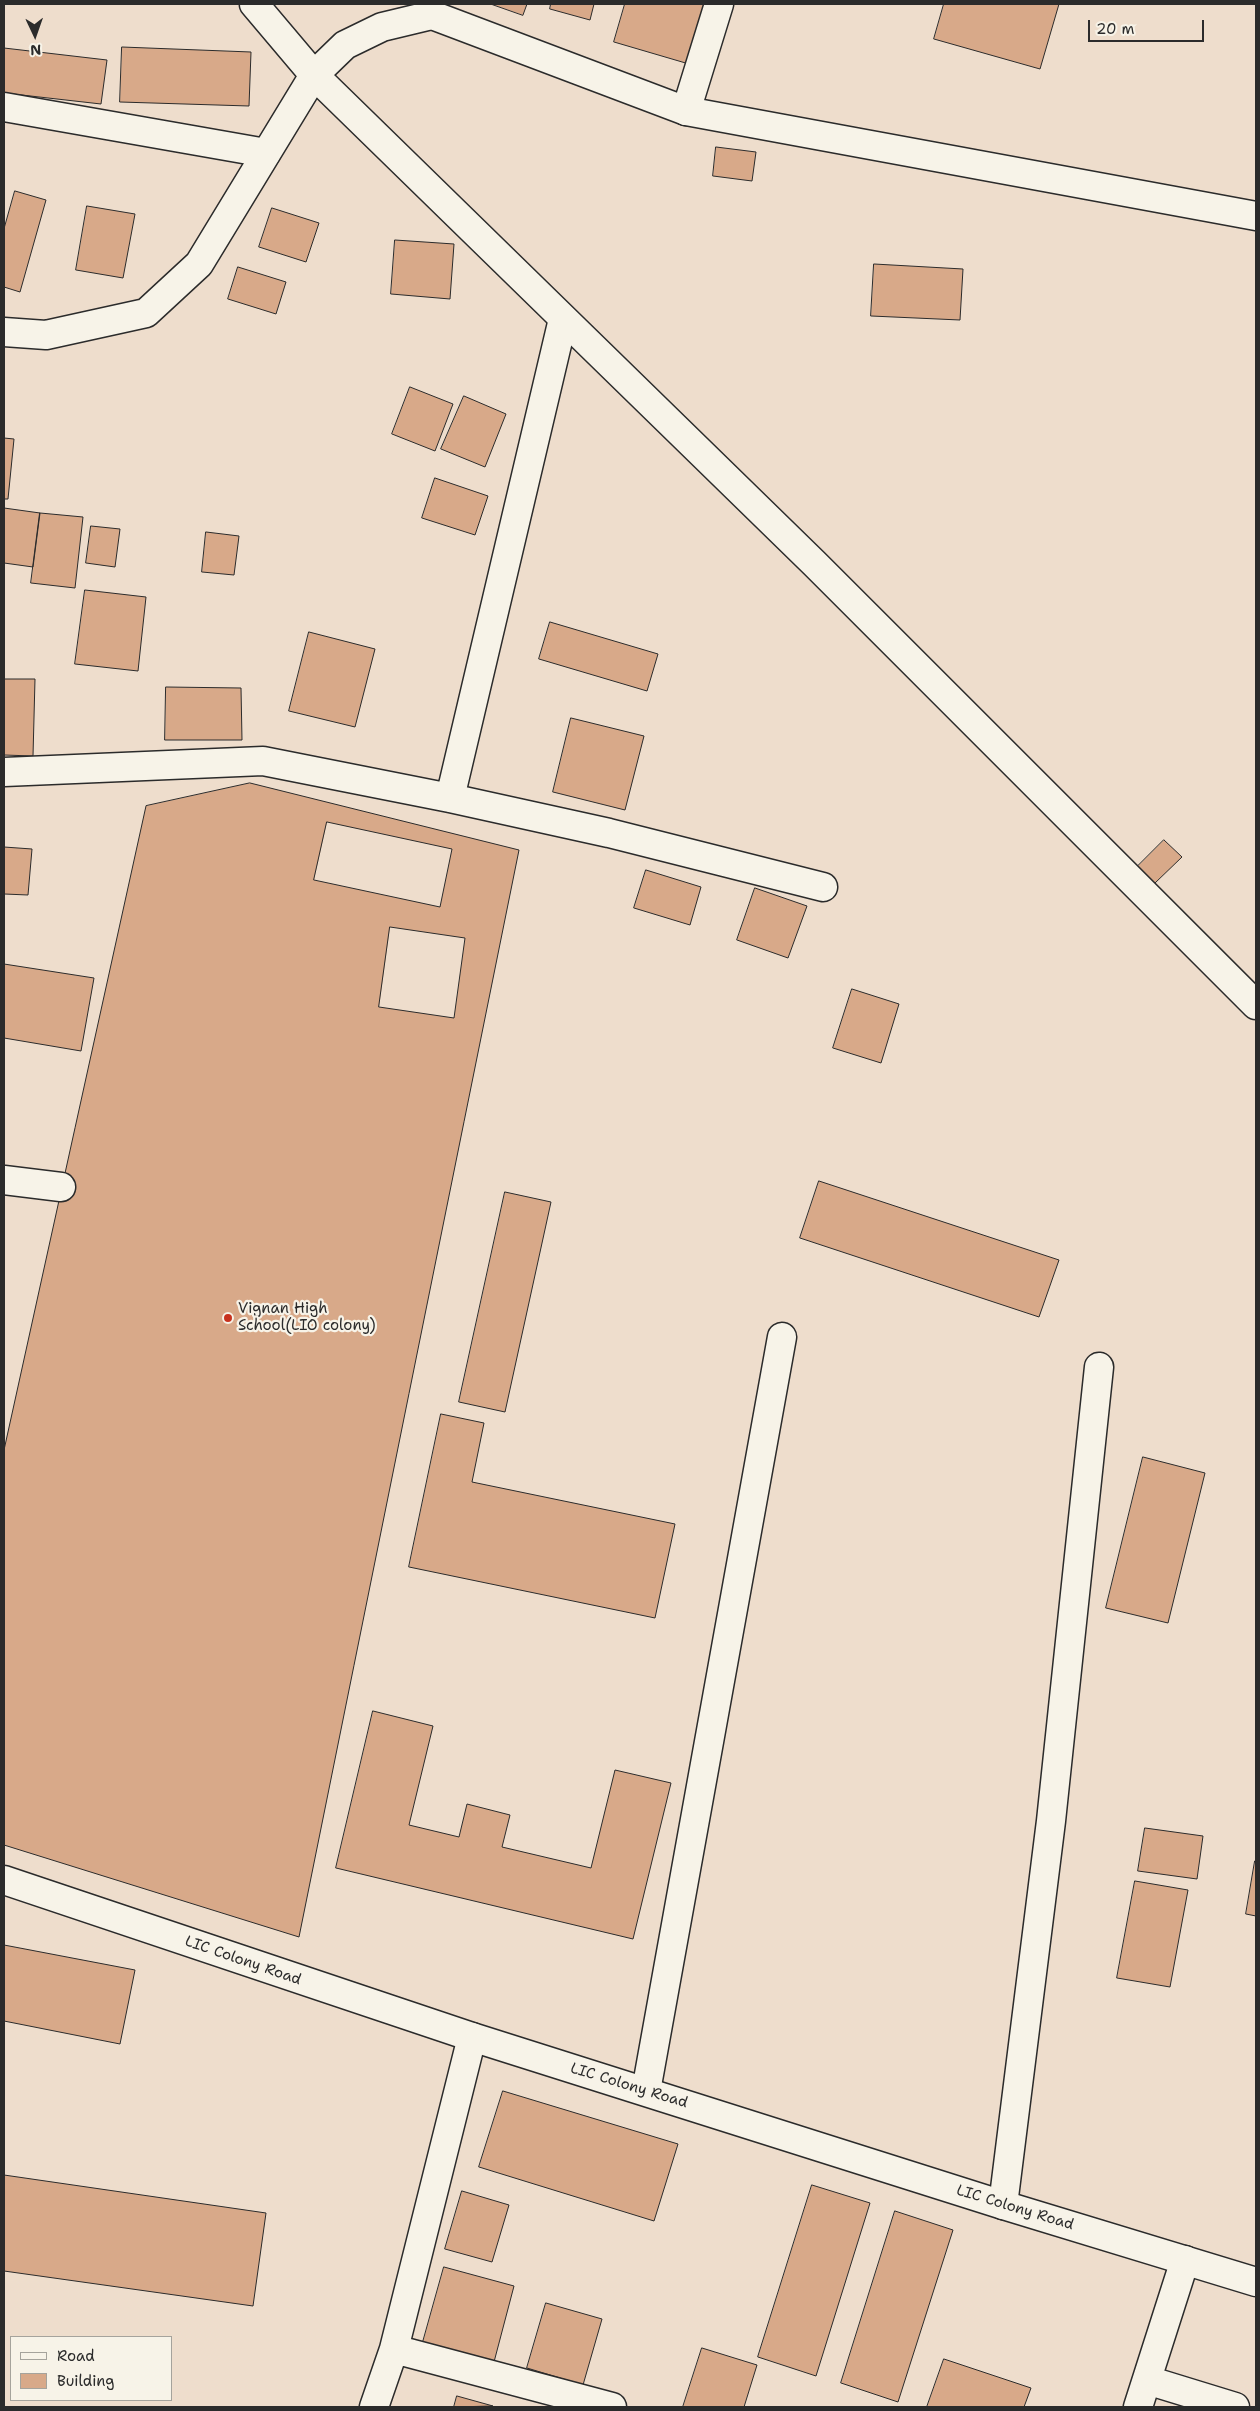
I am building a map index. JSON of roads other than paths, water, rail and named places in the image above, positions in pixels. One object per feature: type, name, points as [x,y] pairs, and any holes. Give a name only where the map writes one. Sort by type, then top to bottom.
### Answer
[{"type":"street","points":[[254,4],[314,75],[815,564],[1256,1005]]},
{"type":"street","points":[[686,111],[719,4]]},
{"type":"street","points":[[4,332],[46,335],[146,313],[199,264],[314,75],[345,45],[426,9],[686,111],[1256,216]]},
{"type":"street","points":[[4,107],[266,153]]},
{"type":"street","points":[[450,798],[563,319]]},
{"type":"street","points":[[4,772],[263,761],[450,798],[609,833],[823,887]]},
{"type":"street","points":[[4,1180],[61,1187]]},
{"type":"street","points":[[646,2091],[782,1338]]},
{"type":"street","points":[[1003,2205],[1051,1821],[1098,1367]]},
{"type":"street","name":"LIC Colony Road","points":[[4,1880],[472,2037],[1003,2205],[1256,2282]]},
{"type":"street","points":[[374,2407],[394,2349],[472,2037]]},
{"type":"street","points":[[1138,2407],[1185,2260]]},
{"type":"street","points":[[394,2349],[612,2407]]},
{"type":"street","points":[[1147,2380],[1234,2407]]},
{"type":"place","name":"Vignan High School(LIO colony)","points":[[228,1318]]}]
